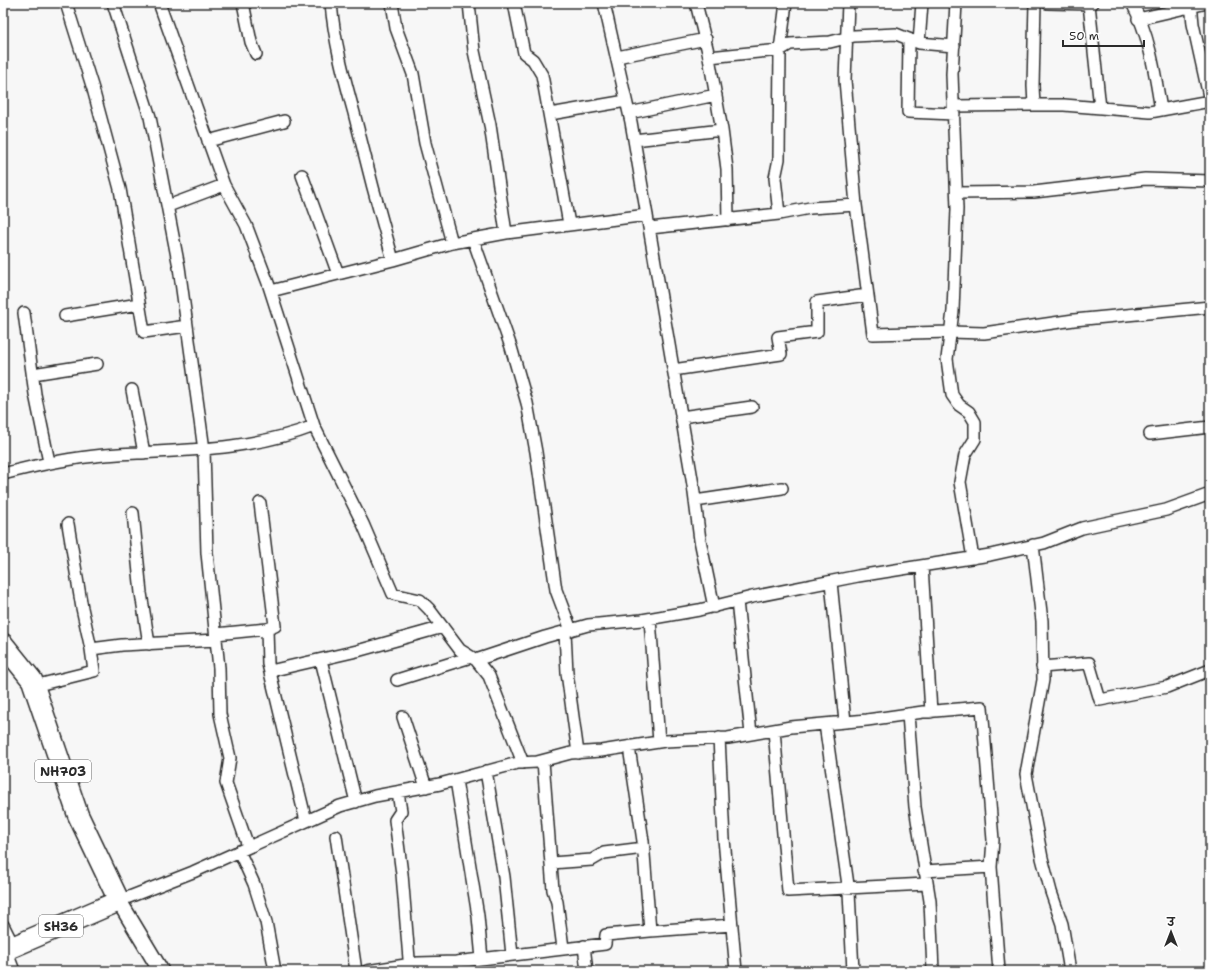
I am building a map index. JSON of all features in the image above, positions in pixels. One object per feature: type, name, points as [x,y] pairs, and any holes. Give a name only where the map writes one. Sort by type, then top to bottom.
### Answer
[{"type":"highway","name":"NH703","points":[[3,644],[32,680],[78,815],[119,901]]},
{"type":"highway","name":"SH36","points":[[8,949],[119,901]]},
{"type":"street","points":[[66,3],[93,89],[120,189],[144,332],[186,326]]},
{"type":"street","points":[[113,3],[150,117],[179,267],[204,450],[207,553],[219,668],[220,714],[230,758],[226,783],[262,910],[275,971]]},
{"type":"street","points":[[159,3],[224,185],[246,225],[271,291],[314,426],[363,524],[393,594],[420,600],[429,608],[460,650],[473,658],[489,676],[522,763]]},
{"type":"street","points":[[243,3],[251,42],[256,54]]},
{"type":"street","points":[[331,3],[332,17],[346,82],[368,172],[393,260]]},
{"type":"street","points":[[392,3],[396,28],[412,74],[425,143],[452,243]]},
{"type":"street","points":[[469,3],[474,51],[490,124],[506,233]]},
{"type":"street","points":[[514,3],[524,53],[533,60],[542,75],[569,224]]},
{"type":"street","points":[[604,3],[634,140],[650,228],[695,501],[700,540],[714,607]]},
{"type":"street","points":[[696,3],[706,39],[722,130],[727,169],[728,220]]},
{"type":"street","points":[[779,214],[775,178],[779,158],[780,50],[786,3]]},
{"type":"street","points":[[848,3],[846,80],[856,205],[873,334],[950,332],[984,333],[1074,320],[1210,308]]},
{"type":"street","points":[[922,3],[914,41],[908,112],[1034,105],[1150,112],[1210,101],[1193,24],[1191,5]]},
{"type":"street","points":[[956,3],[952,74],[957,193],[953,303],[947,359],[952,394],[959,406],[969,412],[975,422],[976,439],[965,455],[960,482],[973,558]]},
{"type":"street","points":[[1034,105],[1035,3]]},
{"type":"street","points":[[1047,3],[1091,4],[1100,108]]},
{"type":"street","points":[[1132,3],[1148,44],[1155,72],[1161,110]]},
{"type":"street","points":[[1138,19],[1191,5],[1208,3]]},
{"type":"street","points":[[709,57],[780,50],[790,44],[830,42],[846,37],[896,34],[914,41],[954,46]]},
{"type":"street","points":[[617,57],[706,39]]},
{"type":"street","points":[[629,113],[716,95]]},
{"type":"street","points":[[550,114],[626,101]]},
{"type":"street","points":[[208,141],[284,121]]},
{"type":"street","points":[[634,140],[722,130]]},
{"type":"street","points":[[302,175],[338,274]]},
{"type":"street","points":[[957,193],[1034,192],[1144,179],[1210,181]]},
{"type":"street","points":[[168,206],[224,185]]},
{"type":"street","points":[[650,228],[779,214],[810,208],[856,205]]},
{"type":"street","points":[[271,291],[393,260],[452,243],[506,233],[647,215]]},
{"type":"street","points":[[473,239],[511,347],[527,403],[536,452],[556,590],[568,631],[567,673],[578,753]]},
{"type":"street","points":[[673,370],[780,354],[778,337],[817,332],[817,302],[867,295]]},
{"type":"street","points":[[65,316],[139,304]]},
{"type":"street","points":[[24,313],[33,374],[49,462]]},
{"type":"street","points":[[33,374],[97,364]]},
{"type":"street","points":[[132,390],[144,453]]},
{"type":"street","points":[[681,417],[752,408]]},
{"type":"street","points":[[3,474],[49,462],[104,455],[204,450],[284,435],[314,426]]},
{"type":"street","points":[[1150,434],[1210,427]]},
{"type":"street","points":[[695,501],[782,488]]},
{"type":"street","points":[[397,680],[588,625],[650,619],[832,582],[973,558],[1033,545],[1082,528],[1166,510],[1210,494]]},
{"type":"street","points":[[91,649],[216,637],[267,629],[276,626],[260,503]]},
{"type":"street","points":[[133,513],[140,593],[149,644]]},
{"type":"street","points":[[34,686],[94,671],[68,524]]},
{"type":"street","points":[[1033,545],[1042,621],[1042,680],[1026,774],[1042,858],[1051,892],[1062,924],[1070,971]]},
{"type":"street","points":[[922,566],[931,712]]},
{"type":"street","points":[[832,582],[845,722]]},
{"type":"street","points":[[737,601],[751,734]]},
{"type":"street","points":[[650,619],[659,742]]},
{"type":"street","points":[[270,672],[322,660],[443,627]]},
{"type":"street","points":[[267,629],[266,638],[270,672],[306,821]]},
{"type":"street","points":[[322,660],[356,802]]},
{"type":"street","points":[[1042,667],[1089,663],[1100,700],[1167,687],[1210,670]]},
{"type":"street","points":[[161,971],[119,901],[186,874],[340,806],[456,780],[486,771],[578,753],[659,742],[719,738],[908,714],[982,707],[993,840],[991,867],[999,971]]},
{"type":"street","points":[[908,714],[915,807],[926,884],[930,901],[933,971]]},
{"type":"street","points":[[403,717],[426,787]]},
{"type":"street","points":[[825,724],[848,888],[853,971]]},
{"type":"street","points":[[774,730],[788,891],[926,884]]},
{"type":"street","points":[[719,738],[724,839],[736,971]]},
{"type":"street","points":[[630,747],[644,848],[650,931]]},
{"type":"street","points":[[543,761],[553,890],[557,902],[563,948]]},
{"type":"street","points":[[486,771],[504,876],[512,955]]},
{"type":"street","points":[[456,780],[476,901],[482,959]]},
{"type":"street","points":[[398,792],[401,811],[395,820],[402,874],[410,968]]},
{"type":"street","points":[[336,836],[356,971]]},
{"type":"street","points":[[551,863],[592,860],[604,853],[644,848]]},
{"type":"street","points":[[924,871],[991,867]]},
{"type":"street","points":[[367,971],[410,968],[605,944],[606,935],[732,924]]},
{"type":"street","points":[[3,925],[14,971]]},
{"type":"street","points":[[584,946],[587,971]]}]
